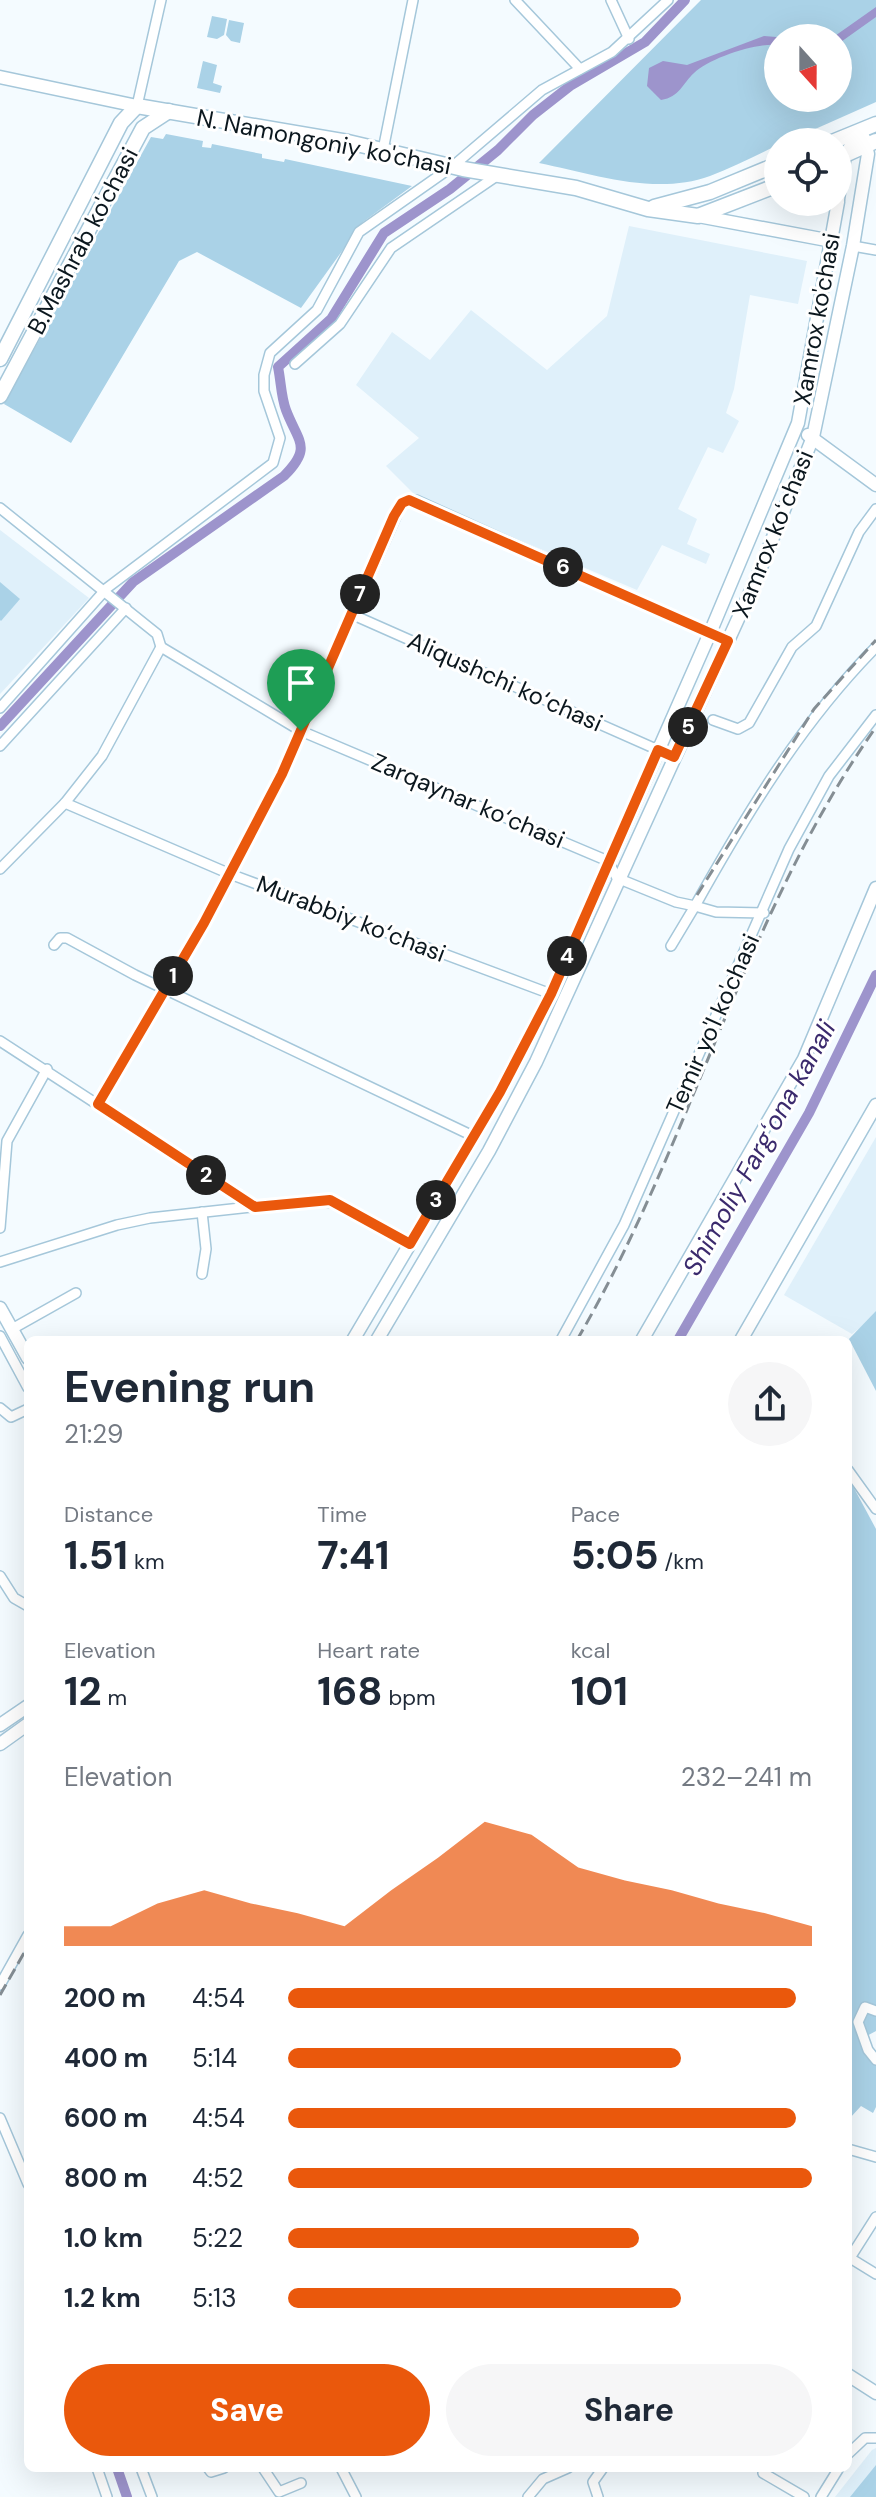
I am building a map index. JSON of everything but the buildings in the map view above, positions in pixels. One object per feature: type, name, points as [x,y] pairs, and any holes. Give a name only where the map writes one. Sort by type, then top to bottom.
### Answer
[{"type":"main road","name":"N. Namongoniy ko'chasi","points":[[0,77],[137,106],[576,188],[648,209],[698,216]]},
{"type":"main road","name":"B.Mashrab ko'chasi","points":[[0,359],[121,123],[137,106]]},
{"type":"main road","points":[[137,106],[143,128],[169,111]]},
{"type":"main road","points":[[852,134],[876,124]]},
{"type":"main road","name":"B.Mashrab ko'chasi","points":[[0,396],[143,128]]},
{"type":"main road","name":"Xamrox koʻchasi","points":[[379,1336],[489,1151],[536,1062],[617,878],[728,641],[813,437],[871,143],[861,130]]},
{"type":"main road","name":"Xamrox ko'chasi","points":[[852,142],[861,130]]},
{"type":"main road","points":[[852,151],[871,143]]},
{"type":"main road","points":[[648,209],[710,192],[764,170]]},
{"type":"main road","points":[[698,216],[764,190]]},
{"type":"main road","points":[[698,216],[832,241]]},
{"type":"main road","name":"Xamrox ko'chasi","points":[[355,1336],[500,1092],[551,994],[710,633],[795,430],[836,216]]},
{"type":"main road","points":[[795,430],[813,437],[876,485]]},
{"type":"main road","points":[[644,1336],[804,1059],[876,888]]},
{"type":"main road","points":[[743,1336],[876,1105]]},
{"type":"main road","points":[[0,1308],[5,1329],[24,1353]]},
{"type":"main road","points":[[0,1725],[24,1709]]},
{"type":"main road","points":[[0,1744],[24,1727]]},
{"type":"main road","points":[[852,2378],[876,2393]]},
{"type":"street","points":[[137,106],[161,0]]},
{"type":"street","points":[[383,150],[413,0]]},
{"type":"street","points":[[515,0],[580,69]]},
{"type":"street","points":[[611,0],[629,39]]},
{"type":"street","points":[[0,708],[107,593],[273,463],[280,438],[264,391],[264,375],[270,353],[317,310],[359,232],[458,167],[542,90],[629,39],[668,0]]},
{"type":"street","points":[[295,364],[340,324],[391,248],[493,174]]},
{"type":"street","points":[[853,246],[876,250]]},
{"type":"street","points":[[98,1104],[230,874],[301,731],[402,503],[416,500],[728,641]]},
{"type":"street","points":[[0,508],[157,634],[161,647],[102,756],[65,803],[0,869]]},
{"type":"street","points":[[713,720],[738,729],[749,723],[792,647],[816,626],[859,532],[876,509]]},
{"type":"street","points":[[0,746],[125,607]]},
{"type":"street","name":"Aliqushchi ko‘chasi","points":[[351,614],[674,757]]},
{"type":"street","name":"Zarqaynar ko‘chasi","points":[[161,647],[301,731],[608,861]]},
{"type":"street","points":[[671,946],[782,761],[817,713],[876,647]]},
{"type":"street","name":"Temir yo'l ko'chasi","points":[[563,1336],[624,1225],[655,1148],[764,913],[774,881],[815,798],[876,715]]},
{"type":"street","name":"Murabbiy ko‘chasi","points":[[65,803],[230,874],[551,994]]},
{"type":"street","points":[[608,861],[617,878],[676,902],[716,912],[764,913]]},
{"type":"street","points":[[54,945],[60,938],[67,938],[473,1136]]},
{"type":"street","points":[[0,1041],[255,1207]]},
{"type":"street","points":[[0,1228],[7,1141],[47,1069]]},
{"type":"street","points":[[0,1258],[117,1225],[202,1212],[330,1200],[410,1244]]},
{"type":"street","points":[[202,1212],[206,1249],[202,1274]]},
{"type":"street","points":[[428,1212],[446,1223]]},
{"type":"street","points":[[24,1378],[5,1329],[76,1293]]},
{"type":"street","points":[[0,1408],[11,1417],[24,1411]]},
{"type":"street","points":[[852,1476],[876,1509]]},
{"type":"street","points":[[0,1576],[14,1598],[24,1604]]},
{"type":"street","points":[[0,1985],[24,1942]]},
{"type":"street","points":[[876,2011],[865,2007],[858,2022],[868,2050],[876,2060]]},
{"type":"street","points":[[0,2118],[24,2175]]},
{"type":"street","points":[[852,2150],[876,2157]]},
{"type":"street","points":[[852,2254],[876,2217]]},
{"type":"street","points":[[852,2261],[876,2274]]},
{"type":"street","points":[[852,2450],[865,2438],[876,2438]]},
{"type":"street","points":[[98,2472],[107,2497]]},
{"type":"street","points":[[143,2472],[152,2497]]},
{"type":"street","points":[[265,2472],[276,2491],[301,2483]]},
{"type":"street","points":[[343,2472],[356,2497]]},
{"type":"street","points":[[539,2472],[543,2479]]},
{"type":"street","points":[[528,2497],[543,2479],[559,2472]]},
{"type":"street","points":[[598,2497],[593,2482],[600,2472]]},
{"type":"street","points":[[821,2497],[837,2472]]},
{"type":"street","points":[[763,2473],[804,2497]]},
{"type":"shaded area","points":[[701,0],[876,0],[876,102],[818,128],[764,128],[764,152],[719,173],[689,182],[646,184],[539,163]]},
{"type":"shaded area","points":[[876,7],[876,17],[852,34],[852,24]]},
{"type":"shaded area","points":[[212,16],[227,19],[224,35],[217,39],[207,37]]},
{"type":"shaded area","points":[[229,20],[244,23],[240,43],[231,41],[226,35]]},
{"type":"shaded area","points":[[764,36],[764,46],[722,57],[701,67],[677,93],[667,98],[661,100],[647,86],[649,68],[663,61],[687,65]]},
{"type":"shaded area","points":[[203,61],[217,65],[213,83],[222,86],[220,93],[197,88]]},
{"type":"shaded area","points":[[166,134],[203,141],[202,147],[211,148],[212,144],[262,154],[262,158],[284,162],[285,159],[412,186],[363,222],[301,308],[197,252],[179,261],[71,443],[4,404],[151,137],[163,139]]},
{"type":"shaded area","points":[[629,226],[807,261],[798,304],[750,295],[734,389],[726,413],[739,421],[723,453],[708,447],[678,509],[697,519],[687,544],[710,554],[706,564],[662,545],[637,590],[416,496],[386,466],[419,438],[356,385],[392,332],[430,360],[471,310],[547,370],[607,316]]},
{"type":"shaded area","points":[[0,530],[89,598],[0,694]]},
{"type":"shaded area","points":[[0,582],[20,599],[1,621],[0,620]]},
{"type":"shaded area","points":[[876,1137],[876,1315],[852,1334],[784,1295]]},
{"type":"shaded area","points":[[876,1311],[876,1391],[852,1345],[852,1336]]},
{"type":"shaded area","points":[[852,1484],[876,1529],[876,2031],[861,2039],[876,2065],[876,2107],[873,2113],[861,2106],[852,2116]]},
{"type":"shaded area","points":[[876,2448],[876,2497],[835,2497],[872,2450]]},
{"type":"shaded area","points":[[876,2465],[876,2497],[850,2497]]},
{"type":"waterway","points":[[0,726],[133,582],[284,476],[293,466],[301,451],[300,444],[284,405],[278,367],[331,319],[384,233],[450,189],[570,86],[645,42],[685,0]]},
{"type":"waterway","name":"Shimoliy Fargʻona kanali","points":[[680,1336],[809,1113],[876,975]]},
{"type":"waterway","name":"Shimoliy Fargʻona kanali","points":[[118,2472],[127,2497]]},
{"type":"railway","points":[[697,895],[814,709],[876,640]]},
{"type":"railway","points":[[579,1336],[654,1187],[790,874],[830,799],[876,727]]},
{"type":"railway","points":[[0,1995],[24,1953]]},
{"type":"route","points":[[409,500],[416,500],[728,641],[674,757],[658,750],[551,994],[500,1092],[410,1244],[330,1200],[255,1207],[98,1104],[204,923],[282,774],[301,731],[394,516],[402,503],[409,500]]}]
